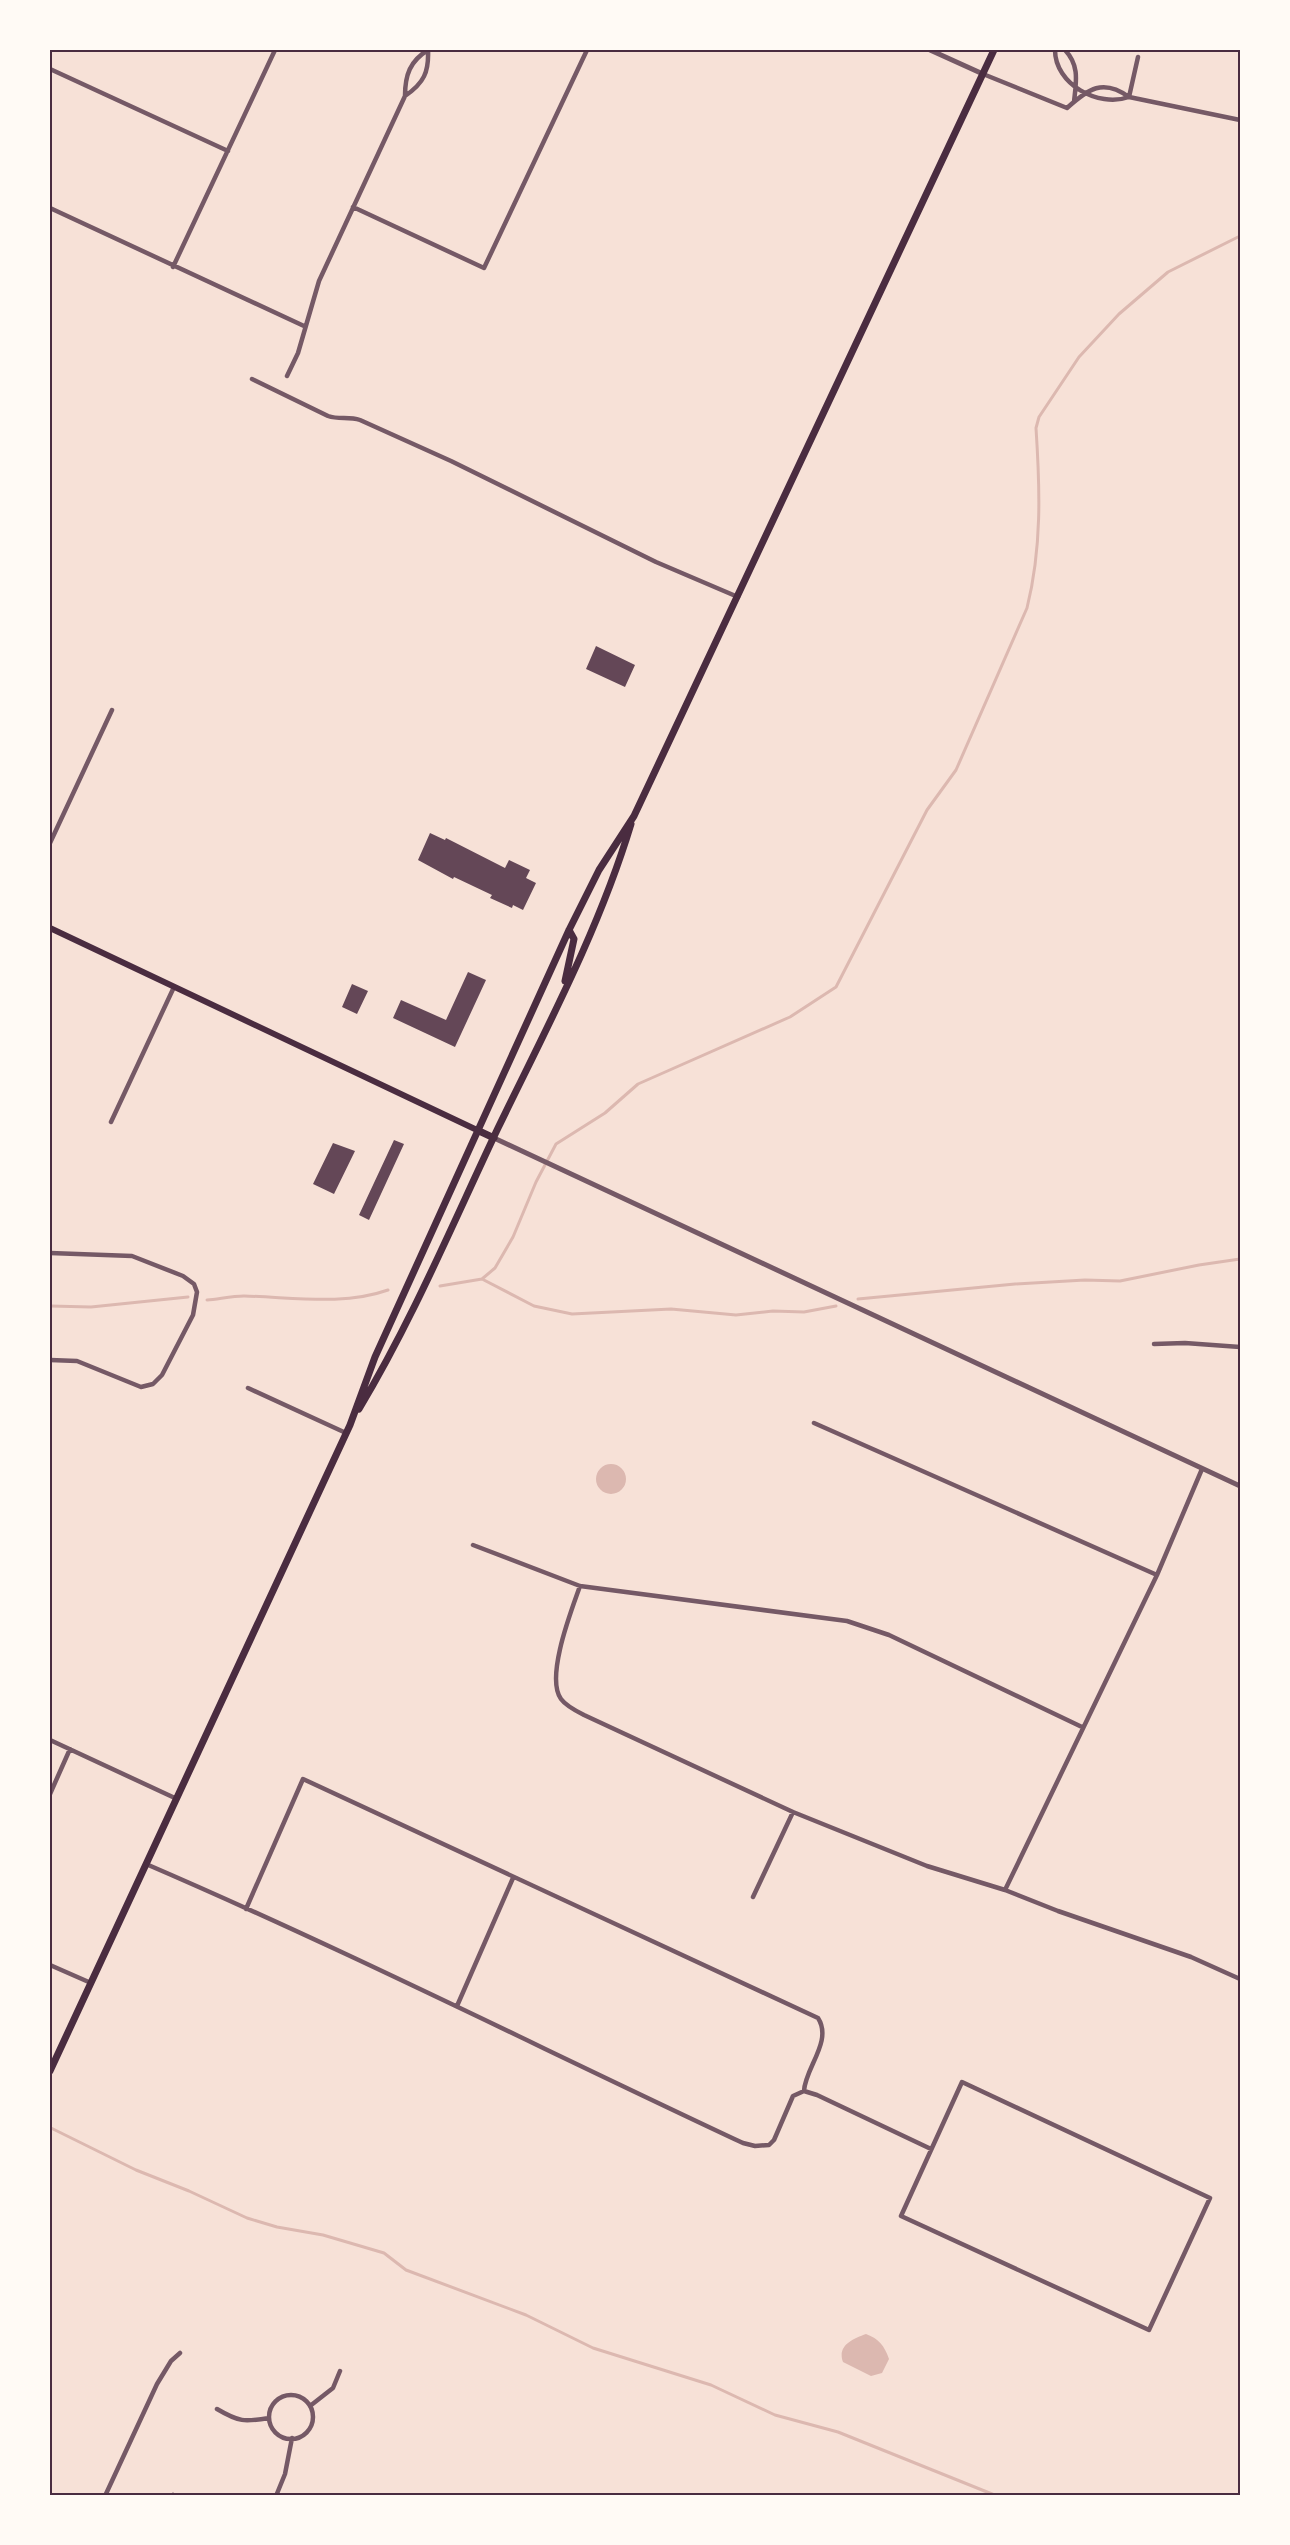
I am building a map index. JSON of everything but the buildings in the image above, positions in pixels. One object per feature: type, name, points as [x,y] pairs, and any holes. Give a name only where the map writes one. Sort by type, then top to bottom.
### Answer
[{"type":"main road","points":[[350,1425],[375,1356],[569,930],[599,870],[634,816],[994,50]]},
{"type":"main road","points":[[50,2070],[346,1433],[387,1363],[563,993],[615,877],[634,816]]},
{"type":"main road","points":[[50,928],[494,1138]]},
{"type":"main road","points":[[563,993],[574,939],[569,930]]},
{"type":"street","points":[[173,267],[275,50]]},
{"type":"street","points":[[288,376],[298,353],[304,326],[319,281],[405,96],[405,81],[415,58],[428,50],[429,64],[419,86],[405,96]]},
{"type":"street","points":[[353,207],[484,268],[587,50]]},
{"type":"street","points":[[930,50],[982,74],[1067,108],[1085,92],[1100,86],[1121,91],[1129,97],[1240,120]]},
{"type":"street","points":[[1055,50],[1056,65],[1062,76],[1085,92],[1098,99],[1119,101],[1129,97]]},
{"type":"street","points":[[1065,50],[1073,59],[1077,70],[1074,102]]},
{"type":"street","points":[[1129,97],[1138,57]]},
{"type":"street","points":[[50,69],[228,151]]},
{"type":"street","points":[[1108,100],[1111,88]]},
{"type":"street","points":[[50,208],[304,326]]},
{"type":"street","points":[[252,379],[335,419],[352,417],[451,460],[656,562],[738,597]]},
{"type":"street","points":[[50,843],[112,710]]},
{"type":"street","points":[[111,1122],[174,987]]},
{"type":"street","points":[[494,1138],[1240,1486]]},
{"type":"street","points":[[50,1253],[132,1256],[183,1276],[194,1284],[197,1292],[193,1315],[162,1375],[153,1384],[141,1387],[77,1361],[50,1360]]},
{"type":"street","points":[[1154,1344],[1185,1343],[1240,1347]]},
{"type":"street","points":[[248,1388],[346,1433]]},
{"type":"street","points":[[814,1423],[1157,1575]]},
{"type":"street","points":[[1005,1890],[1157,1575],[1202,1469]]},
{"type":"street","points":[[473,1545],[580,1586],[848,1621],[889,1635],[1082,1727]]},
{"type":"street","points":[[580,1586],[561,1649],[556,1685],[560,1698],[584,1715],[793,1812],[927,1866],[1005,1890],[1240,1978]]},
{"type":"street","points":[[50,1740],[177,1798]]},
{"type":"street","points":[[50,1794],[70,1749]]},
{"type":"street","points":[[246,1909],[303,1779],[818,2018],[822,2025],[823,2037],[804,2079],[804,2091]]},
{"type":"street","points":[[753,1897],[793,1812]]},
{"type":"street","points":[[146,1864],[457,2006],[567,2061],[743,2143],[754,2146],[769,2145],[774,2140],[793,2096],[804,2091],[932,2149]]},
{"type":"street","points":[[457,2006],[513,1878]]},
{"type":"street","points":[[50,1965],[91,1983]]},
{"type":"street","points":[[962,2082],[1210,2198],[1149,2330],[901,2216],[932,2149],[962,2082]]},
{"type":"street","points":[[105,2496],[157,2384],[171,2361],[180,2353]]},
{"type":"street","points":[[310,2406],[333,2388],[340,2371]]},
{"type":"street","points":[[297,2395],[310,2406],[313,2416],[310,2427],[303,2435],[292,2439],[277,2433],[269,2418],[275,2402],[285,2396],[297,2395]]},
{"type":"street","points":[[217,2409],[236,2421],[269,2418]]},
{"type":"street","points":[[276,2496],[285,2474],[292,2439]]},
{"type":"shaded area","points":[[611,1464],[617,1465],[625,1473],[625,1485],[617,1493],[611,1494],[605,1493],[597,1485],[596,1479],[597,1473],[605,1465]]},
{"type":"shaded area","points":[[866,2334],[881,2343],[889,2359],[882,2373],[871,2376],[843,2362],[842,2356],[847,2344]]},
{"type":"waterway","points":[[440,1286],[482,1279],[495,1268],[513,1237],[536,1182],[556,1144],[605,1113],[638,1084],[790,1017],[836,987],[927,810],[956,770],[1027,608],[1037,541],[1039,496],[1036,428],[1039,417],[1079,357],[1119,314],[1168,272],[1240,236]]},
{"type":"waterway","points":[[858,1299],[1015,1284],[1085,1280],[1120,1281],[1240,1259]]},
{"type":"waterway","points":[[482,1279],[534,1306],[572,1314],[671,1309],[736,1315],[773,1311],[804,1312],[836,1306]]},
{"type":"waterway","points":[[207,1300],[235,1296],[335,1299],[371,1295],[388,1290]]},
{"type":"waterway","points":[[50,1306],[91,1307],[188,1297]]},
{"type":"waterway","points":[[51,2128],[136,2170],[247,2218],[277,2227],[323,2235],[384,2253],[406,2270],[526,2315],[593,2348],[711,2385],[775,2415],[838,2432],[997,2496]]}]
